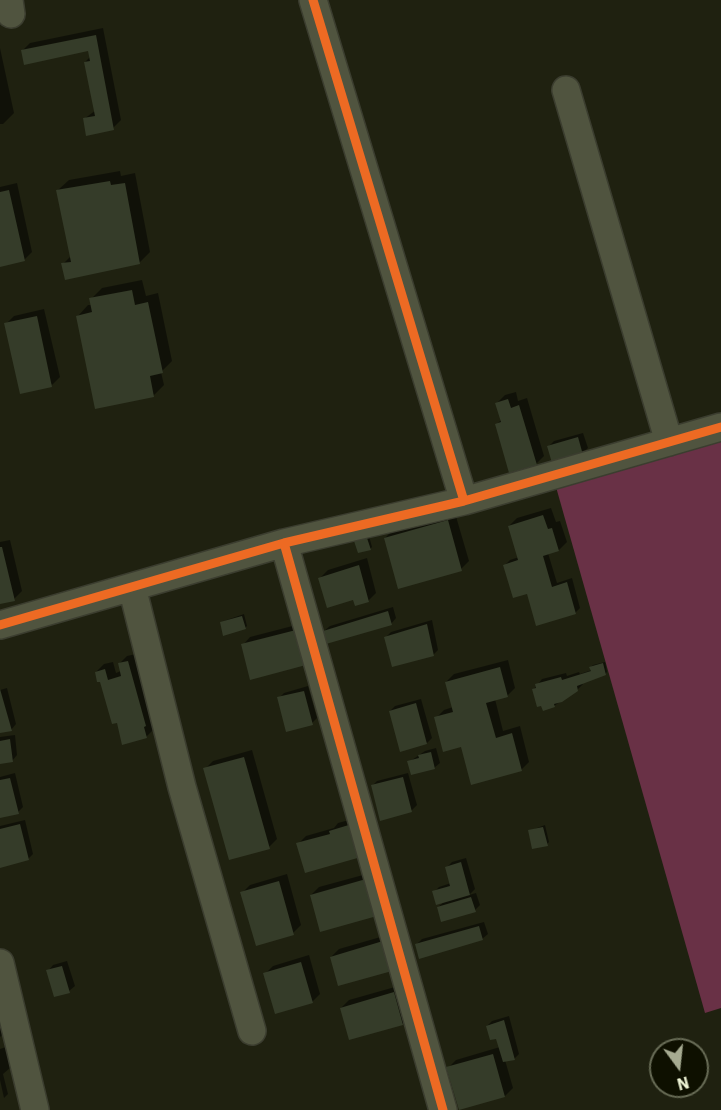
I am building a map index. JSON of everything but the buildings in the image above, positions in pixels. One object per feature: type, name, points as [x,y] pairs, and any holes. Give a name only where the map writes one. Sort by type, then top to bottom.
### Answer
[{"type":"street","points":[[313,0],[464,501]]},
{"type":"street","points":[[566,90],[669,442]]},
{"type":"street","points":[[0,625],[284,543],[464,501],[721,427]]},
{"type":"street","points":[[284,543],[443,1110]]},
{"type":"street","points":[[132,587],[183,787],[252,1031]]},
{"type":"street","points":[[0,963],[35,1110]]},
{"type":"shaded area","points":[[721,438],[721,1008],[705,1013],[556,487]]},
{"type":"cycle path","points":[[313,0],[464,501]]},
{"type":"cycle path","points":[[0,625],[284,543],[464,501],[721,427]]},
{"type":"cycle path","points":[[284,543],[443,1110]]}]
